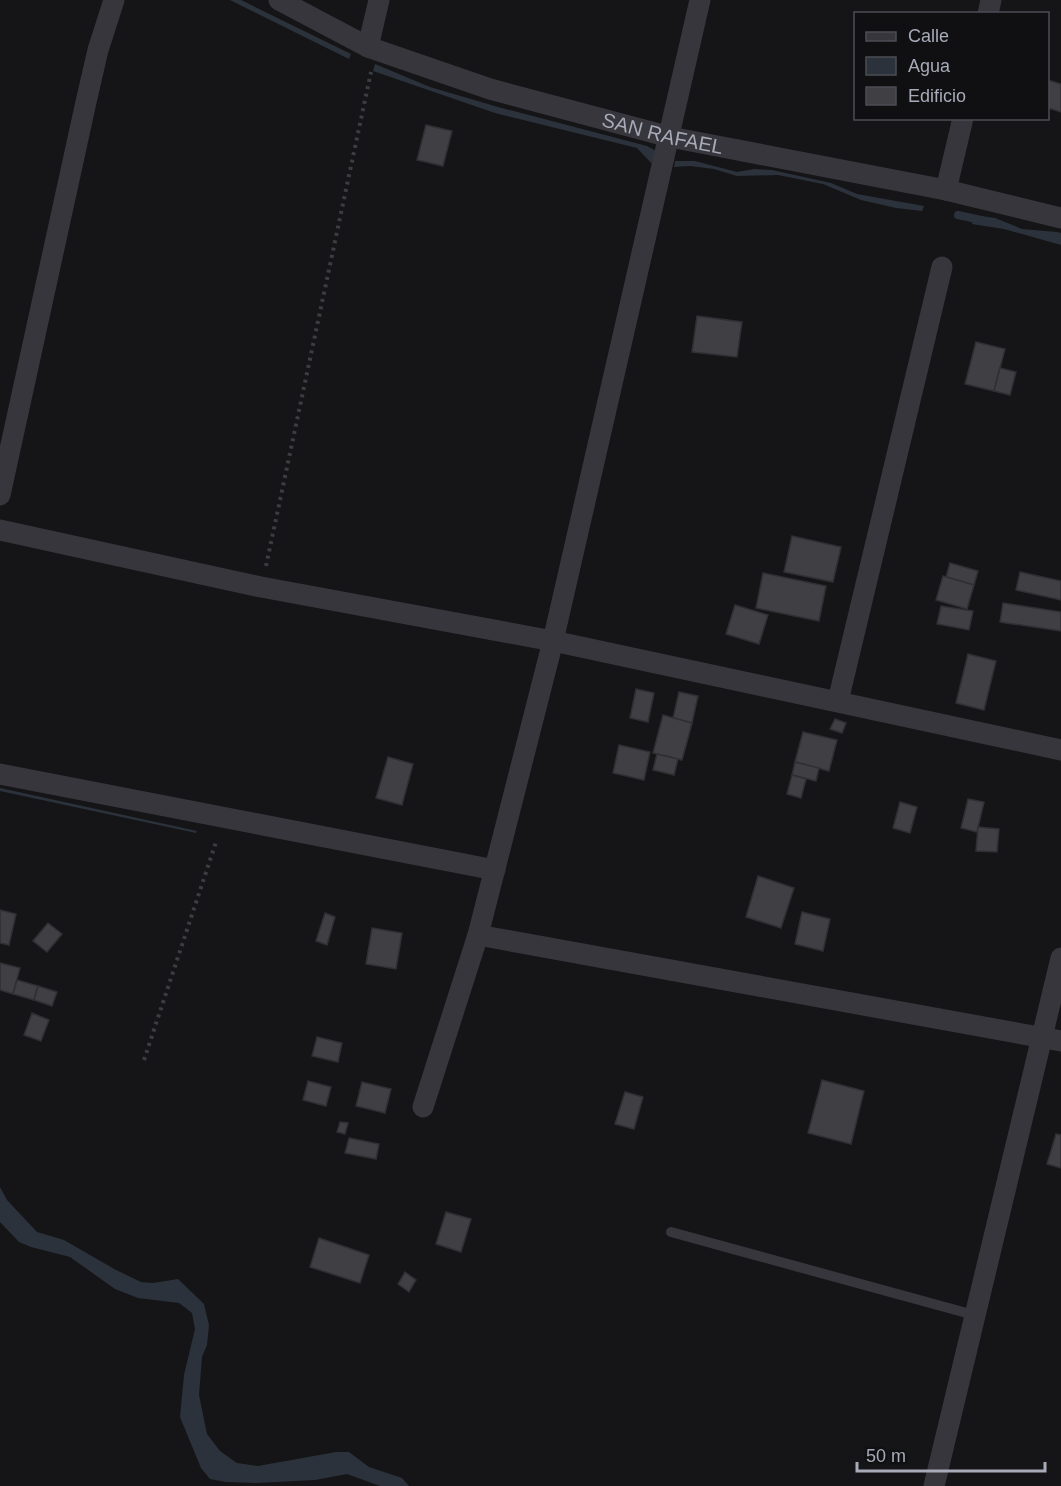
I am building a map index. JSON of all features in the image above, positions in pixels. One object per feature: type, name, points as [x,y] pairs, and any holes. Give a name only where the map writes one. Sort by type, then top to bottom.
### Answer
[{"type":"street","points":[[0,495],[86,102],[98,50],[114,0]]},
{"type":"street","name":"SAN RAFAEL","points":[[279,0],[372,48],[490,89],[670,136],[946,189],[1061,218]]},
{"type":"street","points":[[372,48],[379,0]]},
{"type":"street","points":[[423,1107],[478,935],[553,641],[700,0]]},
{"type":"street","points":[[946,189],[963,120]]},
{"type":"street","points":[[838,701],[942,267]]},
{"type":"street","points":[[0,530],[261,587],[553,641],[1061,750]]},
{"type":"street","points":[[0,774],[495,870]]},
{"type":"street","points":[[478,935],[1051,1040]]},
{"type":"street","points":[[934,1486],[974,1315],[1051,1040],[1061,958]]},
{"type":"lane","points":[[671,1232],[974,1315]]},
{"type":"path","points":[[261,587],[372,48]]},
{"type":"path","points":[[144,1060],[224,818]]},
{"type":"water","points":[[230,0],[241,0],[351,54],[349,59]]},
{"type":"water","points":[[375,64],[430,87],[647,146],[660,153],[653,165],[637,148],[495,113],[373,71]]},
{"type":"water","points":[[675,161],[695,161],[737,172],[754,169],[772,170],[831,183],[857,194],[924,206],[922,211],[896,208],[861,200],[823,184],[778,175],[737,176],[714,169],[674,167]]},
{"type":"water","points":[[974,215],[995,218],[1022,229],[1061,233],[1061,245],[1004,229],[972,224]]},
{"type":"water","points":[[0,788],[197,831],[196,833],[0,791]]},
{"type":"water","points":[[0,1187],[7,1200],[37,1232],[64,1240],[141,1282],[153,1283],[178,1279],[204,1304],[209,1325],[207,1345],[202,1357],[199,1395],[207,1434],[220,1451],[237,1463],[258,1466],[336,1452],[349,1452],[369,1467],[402,1478],[409,1486],[380,1486],[347,1474],[315,1480],[257,1483],[210,1479],[201,1468],[180,1417],[184,1375],[195,1329],[192,1313],[179,1303],[138,1298],[115,1289],[70,1257],[19,1242],[0,1222]]},
{"type":"building","points":[[1049,80],[1061,84],[1061,112],[1049,108]]},
{"type":"building","points":[[426,125],[452,131],[443,166],[417,160]]},
{"type":"building","points":[[697,316],[742,322],[737,357],[692,352]]},
{"type":"building","points":[[976,342],[1005,349],[994,391],[965,384]]},
{"type":"building","points":[[1000,368],[1016,372],[1010,395],[994,391]]},
{"type":"building","points":[[792,536],[841,547],[833,582],[784,572]]},
{"type":"building","points":[[950,563],[978,571],[974,585],[946,577]]},
{"type":"building","points":[[1020,572],[1061,581],[1061,600],[1016,590]]},
{"type":"building","points":[[763,573],[826,586],[819,621],[756,608]]},
{"type":"building","points":[[943,576],[974,585],[967,609],[936,600]]},
{"type":"building","points":[[1003,603],[1061,612],[1061,631],[1000,622]]},
{"type":"building","points":[[735,605],[768,615],[759,644],[726,634]]},
{"type":"building","points":[[941,606],[973,611],[969,630],[937,624]]},
{"type":"building","points":[[968,654],[996,661],[984,710],[956,703]]},
{"type":"building","points":[[636,689],[654,693],[648,722],[630,718]]},
{"type":"building","points":[[679,692],[698,696],[692,723],[673,718]]},
{"type":"building","points":[[663,715],[692,723],[682,760],[653,753]]},
{"type":"building","points":[[835,719],[846,723],[842,733],[830,729]]},
{"type":"building","points":[[803,732],[837,740],[829,771],[795,762]]},
{"type":"building","points":[[619,745],[650,752],[644,780],[613,773]]},
{"type":"building","points":[[657,754],[678,759],[674,775],[653,770]]},
{"type":"building","points":[[388,757],[413,764],[402,805],[376,798]]},
{"type":"building","points":[[795,762],[819,768],[816,781],[792,775]]},
{"type":"building","points":[[792,775],[806,779],[801,798],[787,794]]},
{"type":"building","points":[[968,799],[984,802],[977,832],[961,828]]},
{"type":"building","points":[[900,802],[917,807],[910,833],[893,828]]},
{"type":"building","points":[[978,827],[999,829],[997,852],[976,851]]},
{"type":"building","points":[[758,876],[794,888],[781,928],[746,917]]},
{"type":"building","points":[[0,910],[16,914],[9,945],[0,943]]},
{"type":"building","points":[[802,912],[830,919],[823,951],[795,944]]},
{"type":"building","points":[[325,913],[335,917],[327,945],[316,941]]},
{"type":"building","points":[[48,923],[62,934],[47,952],[33,941]]},
{"type":"building","points":[[372,928],[402,933],[396,969],[366,964]]},
{"type":"building","points":[[0,963],[20,968],[13,994],[0,990]]},
{"type":"building","points":[[17,980],[38,986],[34,1000],[13,994]]},
{"type":"building","points":[[38,986],[57,992],[52,1006],[34,1000]]},
{"type":"building","points":[[32,1013],[49,1020],[41,1041],[24,1035]]},
{"type":"building","points":[[317,1037],[342,1043],[338,1062],[312,1056]]},
{"type":"building","points":[[822,1080],[864,1091],[851,1144],[808,1133]]},
{"type":"building","points":[[308,1081],[331,1087],[326,1106],[303,1100]]},
{"type":"building","points":[[362,1082],[391,1089],[385,1113],[356,1106]]},
{"type":"building","points":[[625,1092],[643,1097],[634,1129],[615,1124]]},
{"type":"building","points":[[340,1122],[348,1123],[345,1134],[337,1132]]},
{"type":"building","points":[[1056,1134],[1061,1135],[1061,1168],[1047,1164]]},
{"type":"building","points":[[349,1138],[379,1144],[376,1159],[345,1153]]},
{"type":"building","points":[[446,1212],[471,1219],[461,1252],[436,1244]]},
{"type":"building","points":[[319,1238],[369,1255],[360,1283],[310,1267]]},
{"type":"building","points":[[405,1272],[416,1280],[409,1292],[398,1284]]},
{"type":"waterway","points":[[958,215],[981,220]]}]
